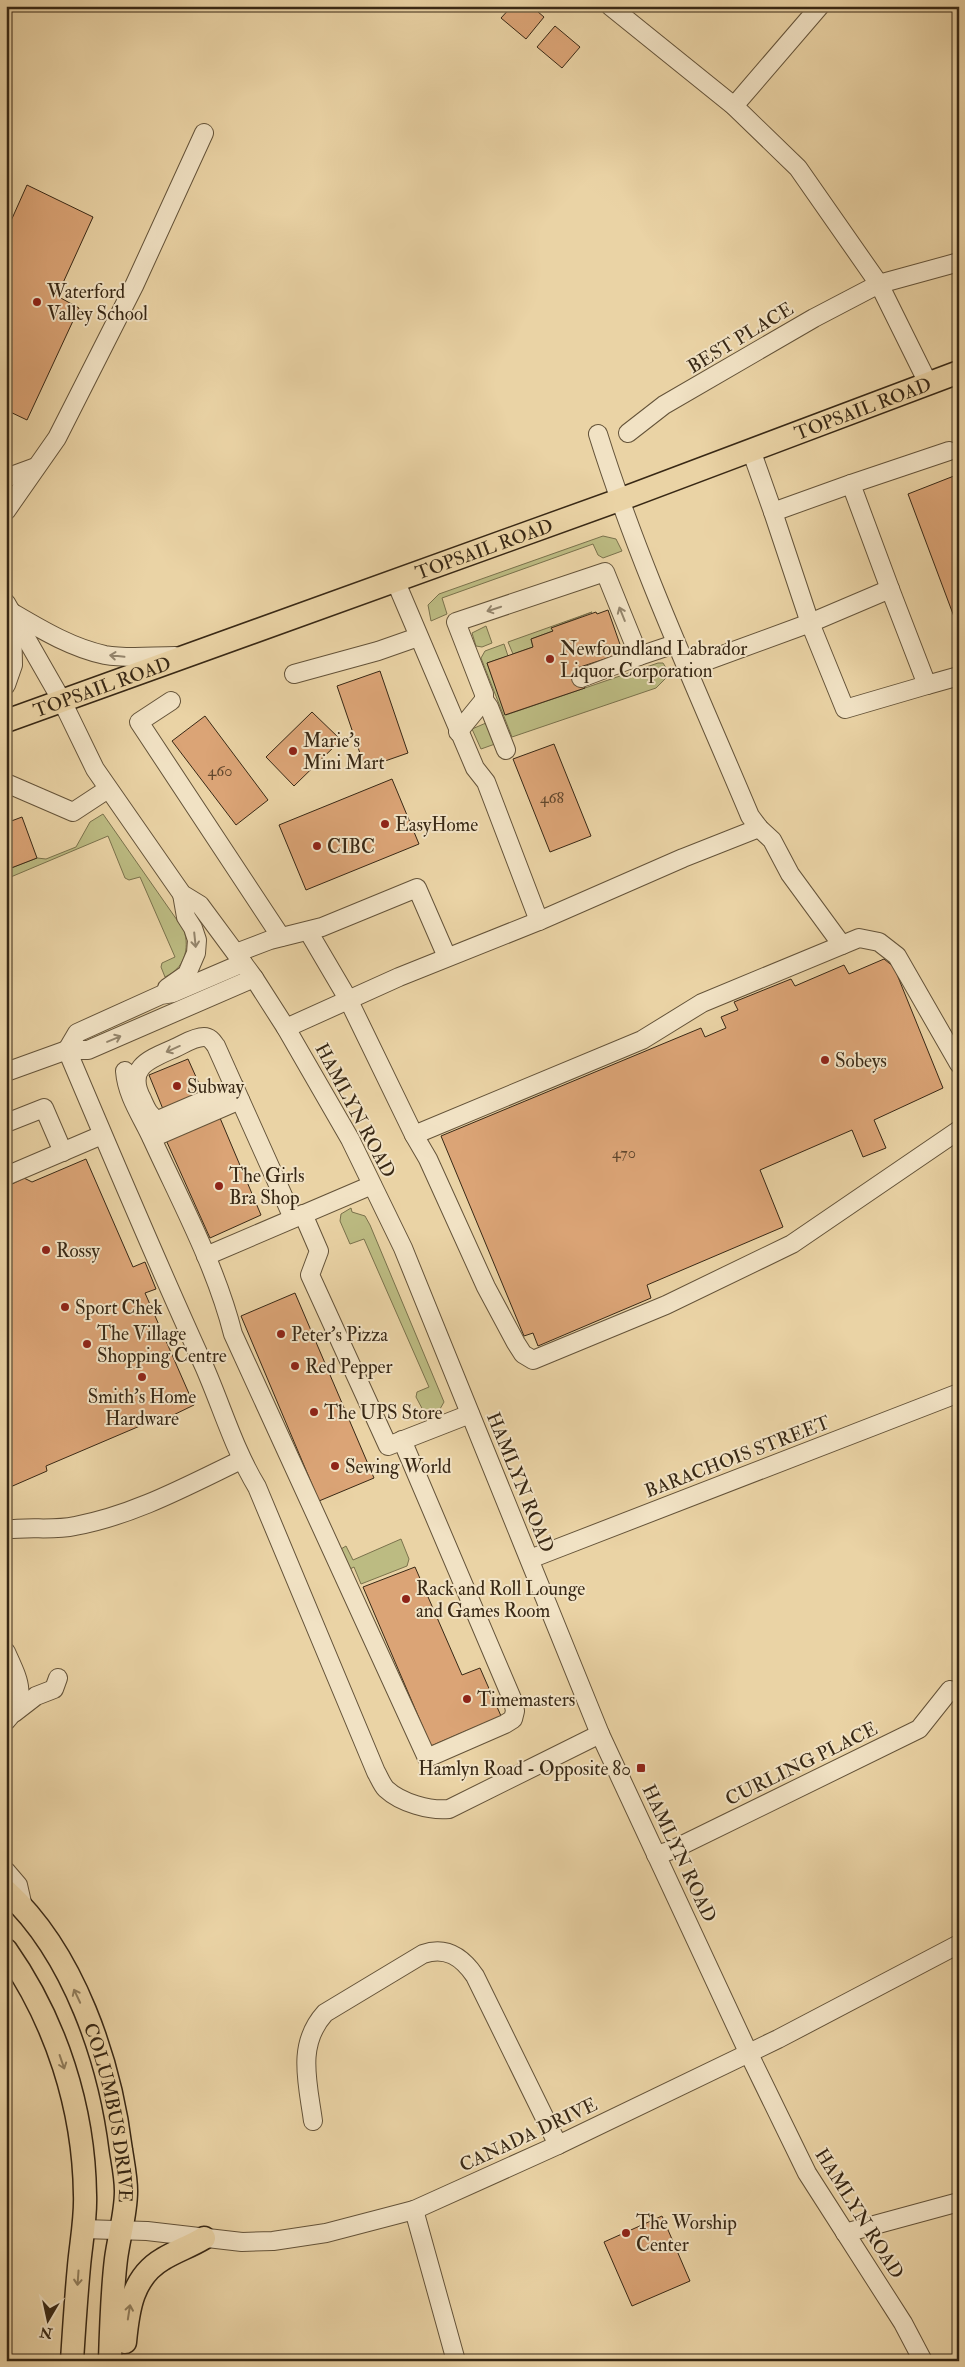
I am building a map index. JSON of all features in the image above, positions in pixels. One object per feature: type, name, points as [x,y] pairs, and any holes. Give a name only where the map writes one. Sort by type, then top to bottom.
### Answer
[{"type":"main road","name":"TOPSAIL ROAD","points":[[6,720],[619,500],[928,382],[959,372]]},
{"type":"main road","name":"COLUMBUS DRIVE","points":[[6,1891],[23,1907],[44,1933],[79,2000],[104,2063],[118,2124],[126,2191],[116,2258],[110,2361]]},
{"type":"main road","name":"COLUMBUS DRIVE","points":[[6,1950],[37,2001],[70,2086],[82,2134],[86,2196],[72,2361]]},
{"type":"main road","points":[[123,2361],[131,2300],[145,2273],[163,2259],[204,2238]]},
{"type":"street","points":[[610,6],[734,106],[798,168],[879,284],[928,382]]},
{"type":"street","points":[[734,106],[820,6]]},
{"type":"street","points":[[6,511],[57,438],[126,302],[204,133]]},
{"type":"street","name":"BEST PLACE","points":[[628,433],[664,406],[814,318],[879,284],[959,262]]},
{"type":"street","points":[[598,434],[619,500],[675,644],[750,816],[772,840],[790,874],[842,944]]},
{"type":"street","points":[[751,450],[810,623],[846,709],[959,676]]},
{"type":"street","points":[[773,512],[949,451]]},
{"type":"street","points":[[6,478],[36,467]]},
{"type":"street","points":[[851,484],[927,685]]},
{"type":"street","points":[[458,732],[481,707],[484,694],[456,622],[606,572],[639,656]]},
{"type":"street","points":[[395,580],[458,732],[475,768],[486,782],[539,921]]},
{"type":"street","points":[[687,668],[810,623],[890,589]]},
{"type":"street","points":[[9,608],[47,633],[82,648],[105,655],[123,657],[183,656]]},
{"type":"street","points":[[6,685],[13,665],[9,608]]},
{"type":"street","name":"HAMLYN ROAD","points":[[9,608],[62,701],[92,762],[108,788],[182,894],[200,905],[254,978],[286,1028],[350,1139],[403,1248],[600,1734],[748,2052],[807,2173],[903,2323],[923,2361]]},
{"type":"street","points":[[294,674],[378,651],[418,637]]},
{"type":"street","points":[[581,678],[675,644]]},
{"type":"street","points":[[484,700],[489,707],[506,750]]},
{"type":"street","points":[[171,701],[139,722],[282,937]]},
{"type":"street","points":[[6,783],[73,812],[108,788]]},
{"type":"street","points":[[286,1028],[348,999],[447,957],[539,921],[683,858],[759,828]]},
{"type":"street","points":[[67,1050],[77,1033],[161,995],[173,993],[282,937],[308,931],[372,908],[418,888],[447,957]]},
{"type":"street","points":[[161,995],[169,986],[186,974],[196,953],[197,940],[193,928],[186,917],[182,894]]},
{"type":"street","points":[[308,931],[348,999],[414,1135],[428,1159],[486,1287],[523,1354],[533,1360],[541,1359],[666,1305],[792,1244],[959,1130]]},
{"type":"street","points":[[414,1135],[642,1040],[702,1003],[859,938],[879,942],[890,948],[902,964],[959,1064]]},
{"type":"street","points":[[6,1072],[67,1050],[88,1050],[254,978]]},
{"type":"street","points":[[238,1094],[158,1120],[149,1114],[136,1088],[135,1081],[140,1068],[158,1055],[204,1037],[208,1038],[216,1046],[298,1216],[319,1251],[310,1275],[388,1446],[470,1414]]},
{"type":"street","points":[[67,1050],[135,1214],[208,1376],[241,1460],[258,1486],[376,1772],[386,1789],[414,1804],[439,1810],[450,1809],[600,1734]]},
{"type":"street","points":[[125,1071],[127,1085],[206,1256],[228,1314],[233,1334],[427,1758],[505,1724],[513,1719],[515,1711],[513,1701],[448,1544],[402,1440]]},
{"type":"street","points":[[152,1138],[238,1094]]},
{"type":"street","points":[[6,1123],[44,1108],[63,1152]]},
{"type":"street","points":[[6,1176],[102,1135]]},
{"type":"street","points":[[206,1256],[372,1186]]},
{"type":"street","name":"BARACHOIS STREET","points":[[530,1559],[959,1393]]},
{"type":"street","points":[[6,1530],[19,1527],[73,1527],[100,1520],[153,1503],[241,1460]]},
{"type":"street","points":[[6,1652],[21,1689],[20,1698],[10,1717]]},
{"type":"street","points":[[10,1717],[36,1696],[54,1689],[58,1678]]},
{"type":"street","name":"CURLING PLACE","points":[[656,1855],[672,1850],[920,1729],[950,1690]]},
{"type":"street","points":[[6,1871],[18,1885],[23,1907]]},
{"type":"street","name":"CANADA DRIVE","points":[[83,2229],[121,2229],[242,2242],[302,2238],[414,2210],[558,2145],[851,2002],[959,1944]]},
{"type":"street","points":[[313,2121],[304,2059],[310,2032],[317,2022],[325,2013],[423,1954],[433,1950],[447,1951],[468,1965],[475,1976],[558,2145]]},
{"type":"street","points":[[845,2233],[959,2202]]},
{"type":"street","points":[[414,2210],[456,2361]]},
{"type":"shaded area","points":[[603,536],[616,539],[622,551],[603,558],[598,555],[593,544],[442,598],[447,614],[431,621],[428,605],[439,594]]},
{"type":"shaded area","points":[[592,612],[552,628],[553,631],[531,639],[533,647],[513,654],[508,642]]},
{"type":"shaded area","points":[[486,626],[492,643],[482,647],[476,646],[472,633]]},
{"type":"shaded area","points":[[504,644],[508,656],[487,663],[506,715],[658,663],[663,663],[668,671],[666,678],[656,688],[512,737],[481,658],[485,651]]},
{"type":"shaded area","points":[[486,723],[495,744],[481,749],[472,729]]},
{"type":"shaded area","points":[[103,814],[184,930],[186,951],[184,958],[177,969],[165,977],[161,967],[162,963],[175,957],[140,877],[129,880],[125,878],[108,836],[6,879],[6,870],[37,858],[46,859],[76,847],[90,822]]},
{"type":"shaded area","points":[[351,1208],[352,1212],[365,1216],[370,1225],[444,1402],[440,1409],[425,1414],[416,1397],[417,1392],[429,1387],[364,1239],[350,1244],[340,1221],[341,1214]]},
{"type":"shaded area","points":[[401,1539],[409,1559],[407,1566],[361,1584],[354,1567],[350,1569],[340,1553],[341,1549],[346,1546],[353,1560]]},
{"type":"building","points":[[512,6],[531,6],[544,17],[526,39],[501,18]]},
{"type":"building","points":[[555,26],[580,47],[562,68],[537,47]]},
{"type":"building","name":"Waterford Valley School","points":[[27,185],[93,217],[57,296],[79,308],[27,420],[6,410],[6,232]]},
{"type":"building","points":[[959,474],[959,630],[908,494]]},
{"type":"building","name":"Newfoundland Labrador Liquor Corporation","points":[[608,610],[623,653],[577,668],[585,688],[505,715],[487,663],[533,647],[531,639],[553,631],[551,628],[596,612],[597,614]]},
{"type":"building","points":[[380,671],[408,753],[365,768],[337,686]]},
{"type":"building","points":[[312,712],[341,740],[294,786],[266,757]]},
{"type":"building","points":[[205,716],[268,800],[236,825],[172,741]]},
{"type":"building","points":[[554,744],[591,836],[550,852],[513,759]]},
{"type":"building","points":[[392,779],[419,844],[306,890],[279,825]]},
{"type":"building","points":[[22,817],[37,858],[6,870],[6,823]]},
{"type":"building","points":[[884,959],[894,967],[943,1088],[874,1120],[886,1148],[863,1157],[852,1130],[760,1170],[783,1227],[647,1285],[651,1298],[538,1346],[533,1333],[524,1336],[441,1136],[701,1028],[705,1037],[726,1028],[721,1017],[738,1010],[734,1002],[791,979],[795,986],[844,965],[849,974]]},
{"type":"building","name":"Subway","points":[[188,1059],[205,1097],[165,1114],[149,1075]]},
{"type":"building","points":[[220,1118],[261,1215],[210,1238],[166,1140]]},
{"type":"building","name":"The Village Shopping Centre","points":[[86,1159],[133,1267],[145,1262],[156,1289],[145,1293],[194,1405],[163,1420],[161,1417],[46,1466],[47,1471],[8,1488],[6,1494],[6,1187],[24,1178],[32,1182]]},
{"type":"building","points":[[295,1293],[374,1478],[319,1501],[241,1316]]},
{"type":"building","points":[[415,1567],[462,1675],[480,1668],[501,1716],[431,1746],[363,1587]]},
{"type":"building","points":[[662,2216],[690,2281],[632,2306],[604,2242]]},
{"type":"place","name":"Waterford Valley School","points":[[37,302]]},
{"type":"place","name":"Newfoundland Labrador Liquor Corporation","points":[[550,659]]},
{"type":"place","name":"Marie's Mini Mart","points":[[293,751]]},
{"type":"place","name":"EasyHome","points":[[385,824]]},
{"type":"place","name":"CIBC","points":[[317,846]]},
{"type":"place","name":"Sobeys","points":[[825,1060]]},
{"type":"place","name":"Subway","points":[[177,1086]]},
{"type":"place","name":"The Girls Bra Shop","points":[[219,1186]]},
{"type":"place","name":"Rossy","points":[[46,1250]]},
{"type":"place","name":"Sport Chek","points":[[65,1307]]},
{"type":"place","name":"Peter's Pizza","points":[[281,1334]]},
{"type":"place","name":"The Village Shopping Centre","points":[[87,1344]]},
{"type":"place","name":"Red Pepper","points":[[295,1366]]},
{"type":"place","name":"Smith's Home Hardware","points":[[142,1377]]},
{"type":"place","name":"The UPS Store","points":[[314,1412]]},
{"type":"place","name":"Sewing World","points":[[335,1466]]},
{"type":"place","name":"Rack and Roll Lounge and Games Room","points":[[406,1599]]},
{"type":"place","name":"Timemasters","points":[[467,1699]]},
{"type":"place","name":"Hamlyn Road - Opposite 80","points":[[641,1768]]},
{"type":"place","name":"The Worship Center","points":[[626,2233]]}]
